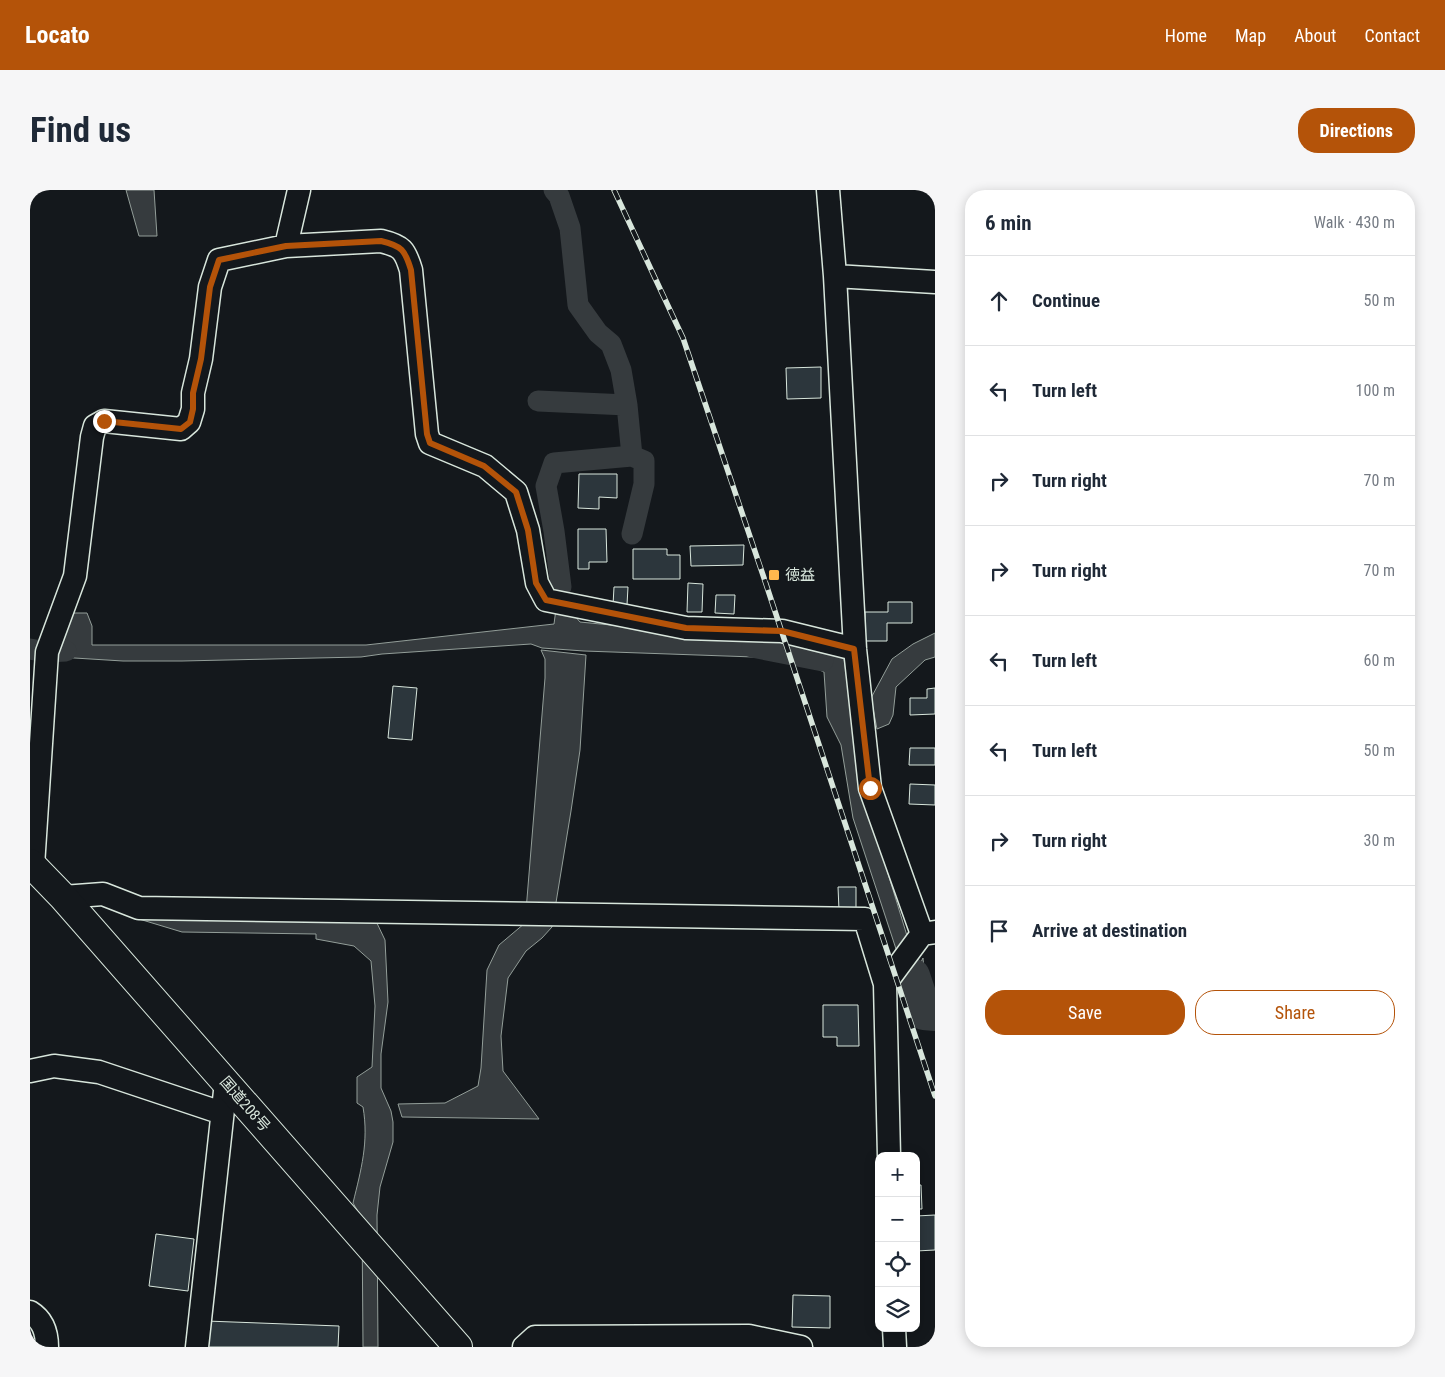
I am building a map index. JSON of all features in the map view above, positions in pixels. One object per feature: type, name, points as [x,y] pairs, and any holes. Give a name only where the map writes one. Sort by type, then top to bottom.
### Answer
[{"type":"highway","name":"国道208号","points":[[31,866],[62,897],[458,1347]]},
{"type":"street","points":[[286,246],[298,190]]},
{"type":"street","points":[[828,190],[835,276],[854,649],[870,788],[929,933],[885,984]]},
{"type":"street","points":[[31,866],[47,652],[74,576],[95,426],[104,421],[181,429],[190,422],[193,409],[193,393],[201,359],[210,287],[219,260],[286,246],[381,241],[396,244],[406,253],[411,270],[427,434],[430,443],[484,466],[516,492],[528,530],[536,583],[546,600],[686,628],[782,631],[854,649]]},
{"type":"street","points":[[835,276],[935,282]]},
{"type":"street","points":[[62,897],[103,894],[139,908],[865,919],[885,984],[889,1152]]},
{"type":"street","points":[[30,1071],[54,1066],[99,1072],[222,1113]]},
{"type":"street","points":[[197,1347],[226,1082]]},
{"type":"street","points":[[30,1312],[39,1317],[47,1335],[46,1347]]},
{"type":"street","points":[[894,1332],[895,1347]]},
{"type":"street","points":[[524,1347],[535,1337],[720,1336],[749,1336],[801,1347]]},
{"type":"shaded area","points":[[126,190],[154,190],[157,236],[139,236]]},
{"type":"shaded area","points":[[556,609],[569,609],[580,622],[762,640],[779,646],[782,658],[584,651],[542,648],[531,644],[361,657],[123,661],[58,657],[58,640],[74,613],[87,613],[92,626],[92,645],[366,645],[554,624]]},
{"type":"shaded area","points":[[935,633],[935,657],[925,660],[896,687],[893,715],[889,724],[877,729],[871,698],[892,659],[913,644]]},
{"type":"shaded area","points":[[794,643],[844,658],[861,785],[908,939],[898,955],[853,818],[841,745],[827,717],[824,672],[797,660]]},
{"type":"shaded area","points":[[541,650],[586,655],[580,750],[552,927],[526,951],[508,978],[501,1036],[503,1071],[539,1119],[402,1117],[398,1104],[445,1103],[478,1086],[481,1068],[487,970],[499,945],[525,923],[545,678],[545,659]]},
{"type":"shaded area","points":[[141,913],[375,919],[385,940],[388,1002],[381,1054],[381,1088],[391,1111],[393,1122],[393,1142],[380,1187],[377,1215],[378,1347],[363,1347],[362,1218],[353,1203],[365,1144],[363,1107],[357,1103],[357,1077],[372,1067],[375,1006],[371,961],[354,946],[316,939],[316,934],[182,932],[139,919]]},
{"type":"shaded area","points":[[923,958],[927,1003],[935,1004],[935,1021],[922,1021],[910,984]]},
{"type":"building","points":[[821,367],[821,398],[787,399],[786,368]]},
{"type":"building","points":[[579,474],[617,474],[617,498],[599,497],[599,509],[578,508]]},
{"type":"building","points":[[578,529],[606,529],[607,562],[589,562],[589,569],[578,569]]},
{"type":"building","points":[[744,545],[743,565],[691,566],[690,546]]},
{"type":"building","points":[[633,549],[667,549],[667,555],[680,555],[680,579],[633,579]]},
{"type":"building","points":[[688,583],[703,584],[702,612],[687,612]]},
{"type":"building","points":[[614,587],[628,587],[627,605],[613,605]]},
{"type":"building","points":[[716,595],[735,595],[734,614],[715,613]]},
{"type":"building","points":[[888,602],[912,602],[912,623],[887,623],[887,641],[865,641],[865,612],[888,612]]},
{"type":"building","points":[[393,686],[417,688],[412,740],[388,738]]},
{"type":"building","points":[[935,688],[935,714],[910,715],[910,698],[927,698],[927,689]]},
{"type":"building","points":[[910,748],[935,748],[935,765],[909,765]]},
{"type":"building","points":[[910,784],[935,785],[935,805],[909,804]]},
{"type":"building","points":[[838,887],[856,887],[856,910],[839,910]]},
{"type":"building","points":[[823,1005],[858,1005],[859,1046],[837,1046],[837,1037],[823,1037]]},
{"type":"building","points":[[920,1185],[921,1185],[922,1209],[920,1209]]},
{"type":"building","points":[[935,1215],[935,1250],[920,1251],[920,1216]]},
{"type":"building","points":[[156,1234],[194,1239],[188,1291],[149,1286]]},
{"type":"building","points":[[793,1295],[830,1296],[830,1328],[792,1327]]},
{"type":"building","points":[[206,1321],[339,1326],[338,1347],[205,1347]]},
{"type":"waterway","points":[[554,190],[559,196],[570,228],[578,305],[598,333],[611,344],[621,370],[627,405],[632,456],[644,461],[644,484],[632,534]]},
{"type":"waterway","points":[[538,401],[627,405]]},
{"type":"waterway","points":[[561,587],[546,486],[554,463],[632,456]]},
{"type":"waterway","points":[[752,647],[823,661]]},
{"type":"waterway","points":[[30,649],[47,652],[66,651]]},
{"type":"waterway","points":[[912,976],[924,1012],[935,1013]]},
{"type":"railway","points":[[614,190],[683,338],[935,1096]]},
{"type":"place","name":"徳益","points":[[774,575]]},
{"type":"route","points":[[104,421],[181,429],[190,422],[193,409],[193,393],[201,359],[210,287],[219,260],[286,246],[381,241],[396,244],[406,253],[411,270],[427,434],[430,443],[484,466],[516,492],[528,530],[536,583],[546,600],[686,628],[782,631],[854,649],[870,788]]}]
